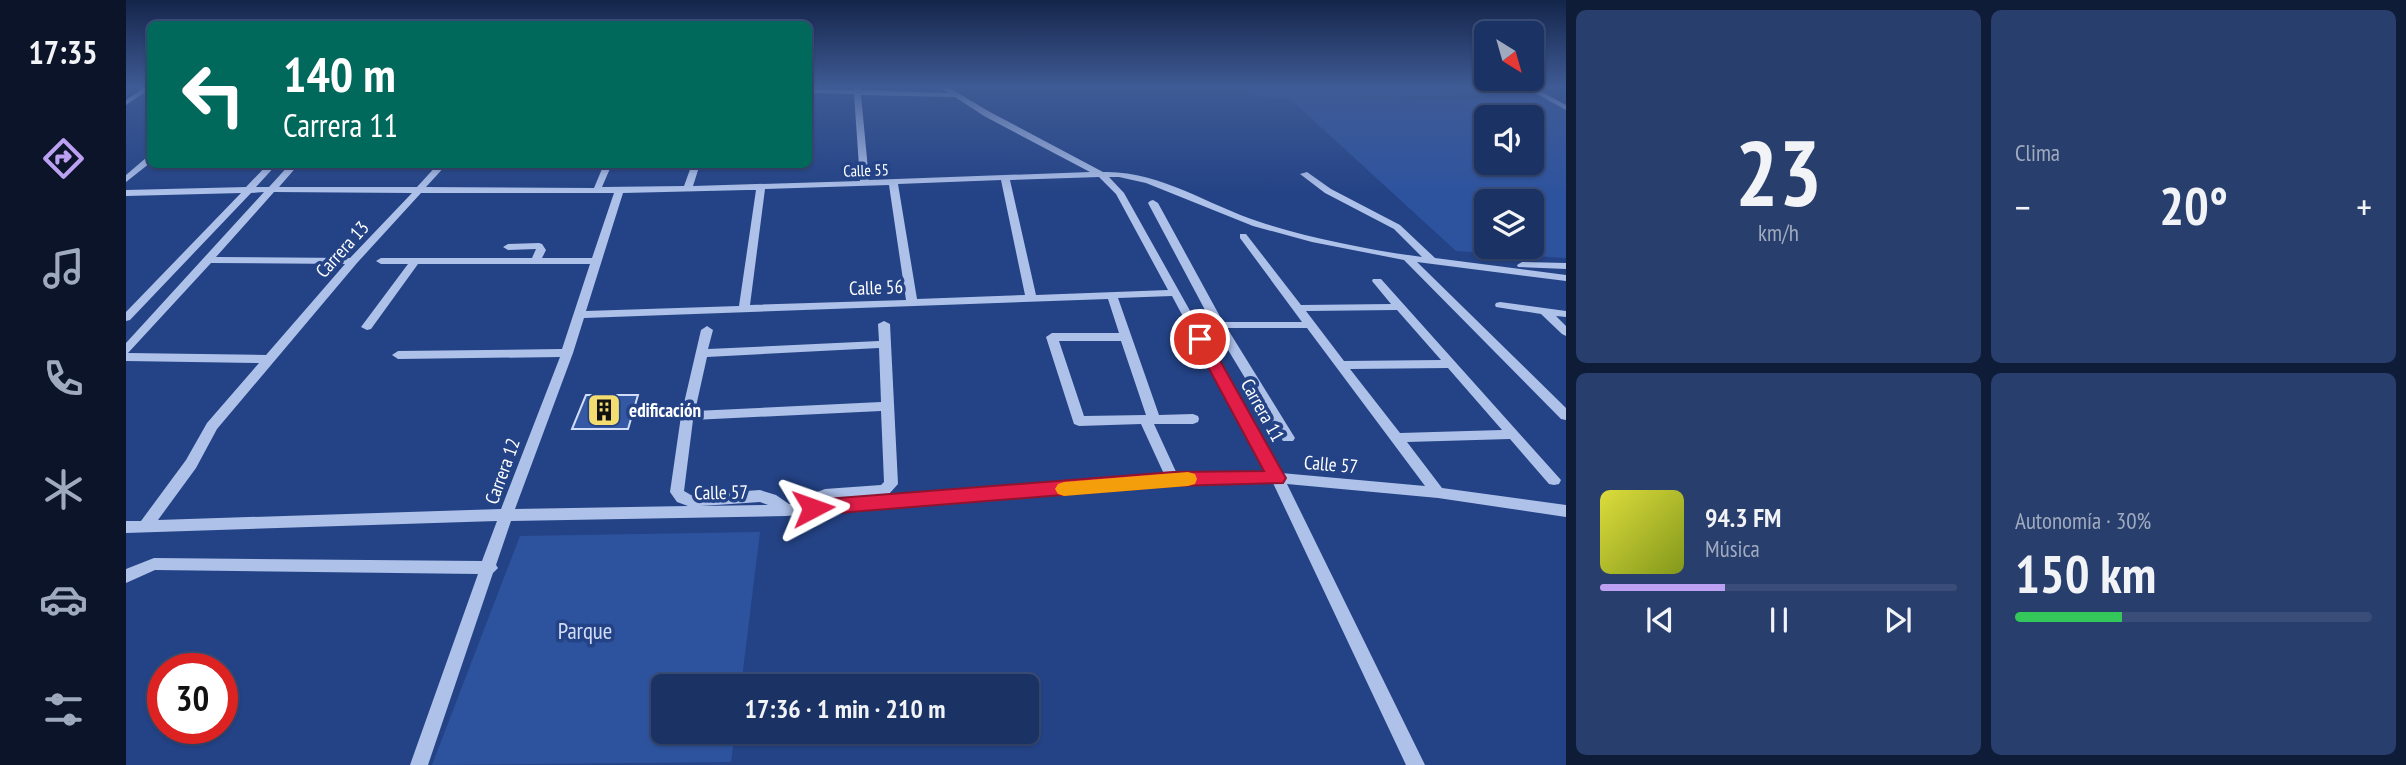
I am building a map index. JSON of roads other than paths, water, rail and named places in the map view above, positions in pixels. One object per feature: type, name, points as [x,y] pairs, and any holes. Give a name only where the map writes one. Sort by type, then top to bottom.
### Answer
[{"type":"street","points":[[860,122],[865,184]]},
{"type":"street","name":"Carrera 11","points":[[1002,122],[1102,175],[1120,192],[1277,478],[1416,765]]},
{"type":"street","points":[[126,179],[147,162]]},
{"type":"street","points":[[126,318],[269,168]]},
{"type":"street","points":[[126,350],[291,168]]},
{"type":"street","name":"Carrera 13","points":[[145,526],[191,464],[212,426],[353,261],[440,168]]},
{"type":"street","points":[[597,190],[606,168]]},
{"type":"street","points":[[688,189],[695,168]]},
{"type":"street","points":[[1102,175],[1119,174],[1149,181],[1224,213],[1285,233],[1407,258],[1566,278]]},
{"type":"street","points":[[1304,174],[1328,191],[1398,227],[1430,259]]},
{"type":"street","name":"Calle 55","points":[[126,193],[251,188],[688,189],[1102,175]]},
{"type":"street","points":[[1005,179],[1031,297]]},
{"type":"street","points":[[893,183],[912,303]]},
{"type":"street","points":[[744,310],[761,187]]},
{"type":"street","name":"Carrera 12","points":[[419,765],[490,568],[506,514],[567,353],[619,190]]},
{"type":"street","points":[[1153,203],[1219,325],[1288,438]]},
{"type":"street","points":[[1243,236],[1438,493]]},
{"type":"street","points":[[508,247],[539,246],[541,250],[536,261]]},
{"type":"street","points":[[1407,258],[1566,416]]},
{"type":"street","points":[[208,260],[353,261]]},
{"type":"street","points":[[381,261],[597,261]]},
{"type":"street","points":[[367,327],[415,261]]},
{"type":"street","points":[[1462,265],[1566,267]]},
{"type":"street","points":[[1377,281],[1554,480]]},
{"type":"street","name":"Calle 56","points":[[580,315],[1175,293]]},
{"type":"street","points":[[1112,296],[1150,420],[1173,479]]},
{"type":"street","points":[[1500,305],[1566,314]]},
{"type":"street","points":[[1298,308],[1400,307]]},
{"type":"street","points":[[1544,311],[1566,332]]},
{"type":"street","points":[[813,508],[817,498],[825,495],[884,490],[891,484],[884,324]]},
{"type":"street","points":[[1219,325],[1311,325]]},
{"type":"street","points":[[707,330],[687,416],[677,492],[681,498],[690,501],[760,496],[771,499],[786,510]]},
{"type":"street","points":[[1126,337],[1052,337],[1079,421],[1193,419]]},
{"type":"street","points":[[702,353],[886,344]]},
{"type":"street","points":[[398,355],[567,353]]},
{"type":"street","points":[[126,357],[270,359]]},
{"type":"street","points":[[1341,365],[1450,364]]},
{"type":"street","points":[[687,416],[887,406]]},
{"type":"street","points":[[1397,438],[1511,434]]},
{"type":"street","name":"Calle 57","points":[[126,527],[506,514],[786,510],[1173,479],[1277,478],[1438,493],[1566,511]]},
{"type":"street","points":[[126,576],[154,564],[490,568]]},
{"type":"place","name":"edificación","points":[[604,410]]},
{"type":"park label","name":"Parque","points":[[585,631]]}]
